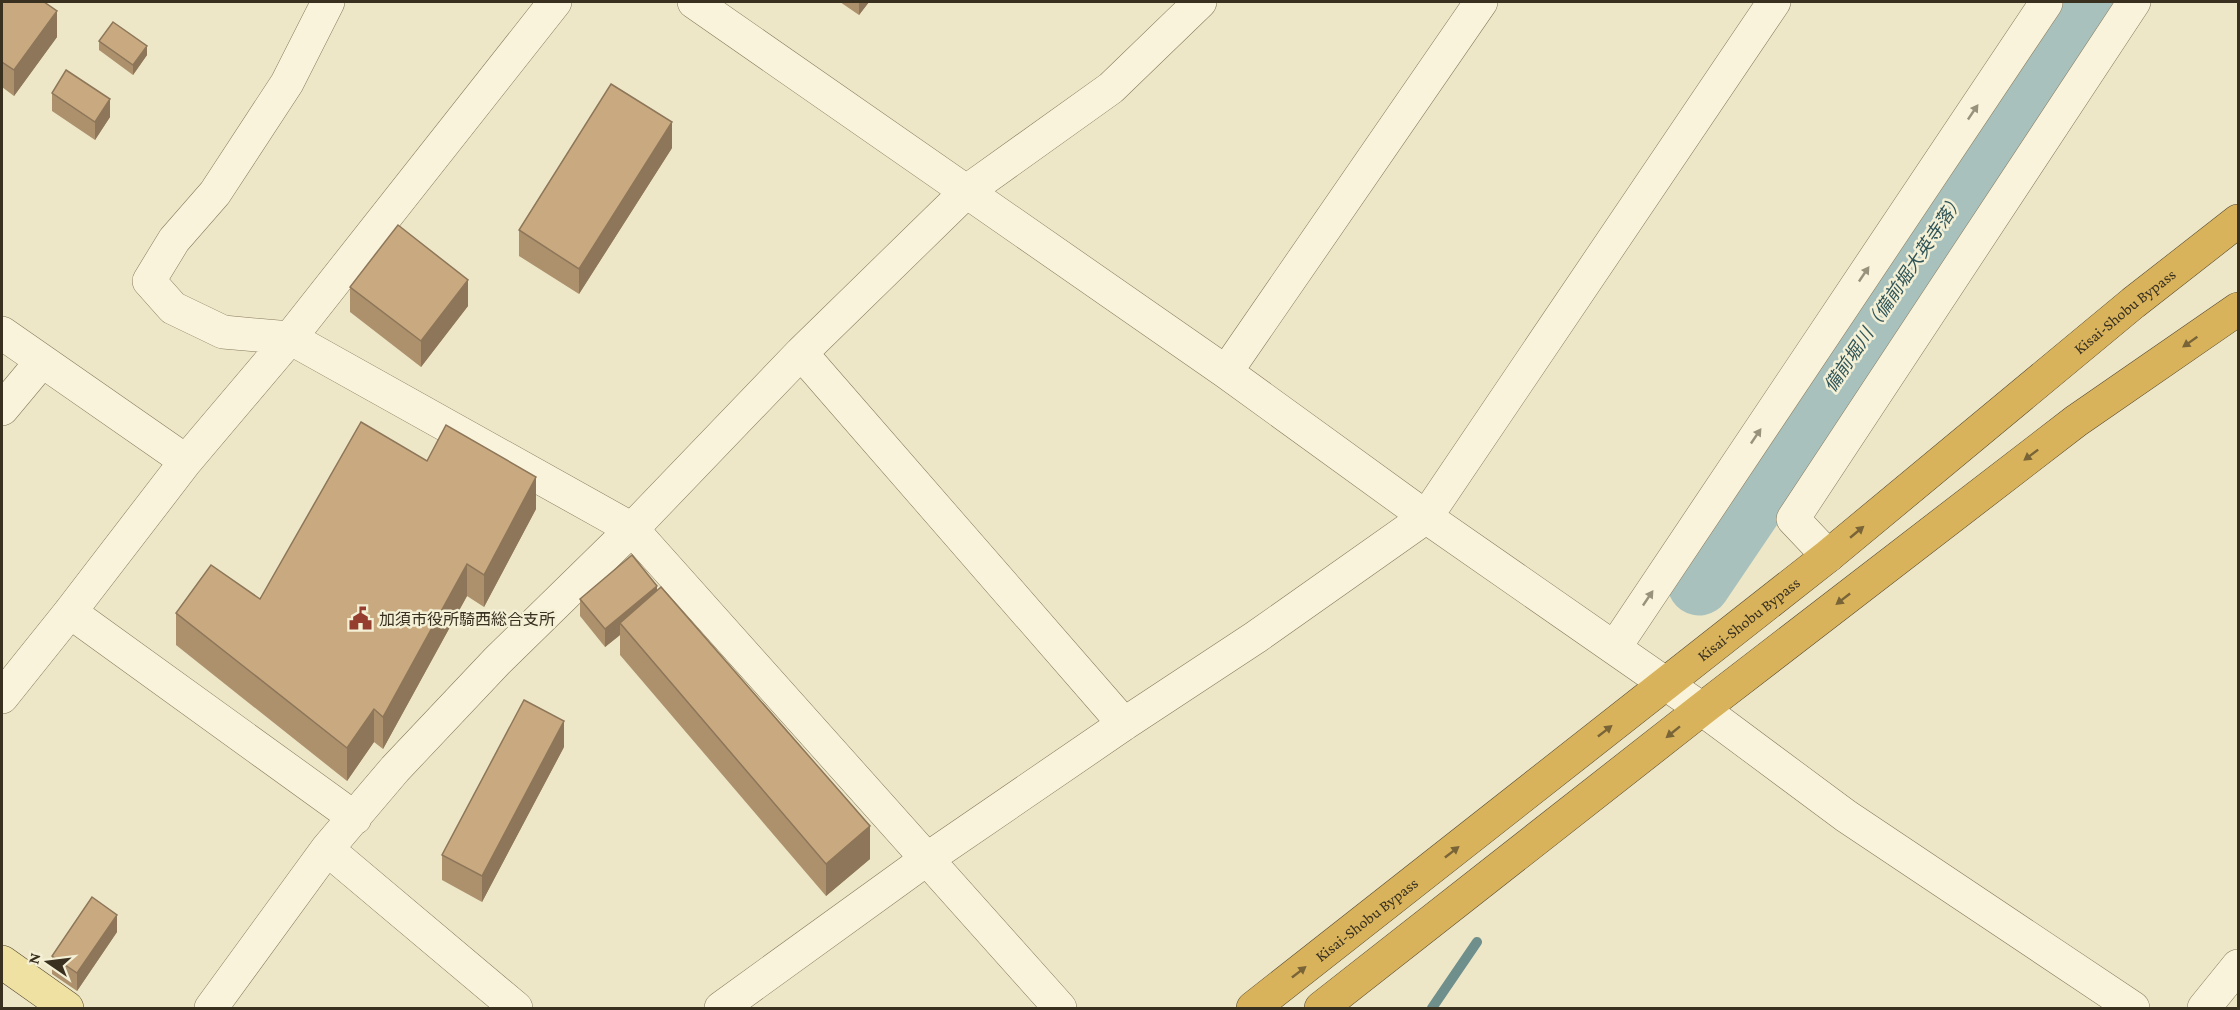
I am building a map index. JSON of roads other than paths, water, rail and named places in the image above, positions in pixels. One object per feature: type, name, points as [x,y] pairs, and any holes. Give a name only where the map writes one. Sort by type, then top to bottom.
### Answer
[{"type":"highway","name":"Kisai-Shobu Bypass","points":[[1253,1008],[1828,556],[2124,310],[2238,221]]},
{"type":"highway","points":[[1321,1008],[1702,709],[2076,421],[2238,309]]},
{"type":"main road","points":[[2,962],[67,1008]]},
{"type":"street","points":[[328,2],[287,83],[215,193],[174,240],[149,281],[173,308],[223,332],[290,338],[632,529],[1060,1008]]},
{"type":"street","points":[[2,697],[186,461],[290,338],[555,2]]},
{"type":"street","points":[[694,2],[1226,372],[1426,517],[1702,709],[1846,816],[2133,1008]]},
{"type":"street","points":[[1226,372],[1481,2]]},
{"type":"street","points":[[722,1008],[927,859],[1256,637],[1426,517],[1774,2]]},
{"type":"street","points":[[1615,647],[2045,2]]},
{"type":"street","points":[[1828,556],[1792,519],[2134,2]]},
{"type":"street","points":[[211,1008],[327,849],[395,769],[497,661],[632,529],[801,353],[967,191],[1011,157],[1111,88],[1195,3]]},
{"type":"street","points":[[2,333],[186,461]]},
{"type":"street","points":[[801,353],[1124,724]]},
{"type":"street","points":[[2,409],[42,361]]},
{"type":"street","points":[[70,612],[355,818]]},
{"type":"street","points":[[327,849],[516,1008]]},
{"type":"street","points":[[2204,1008],[2238,966]]},
{"type":"waterway","name":"備前堀川（備前堀大英寺落）","points":[[1699,584],[1962,195],[2088,2]]},
{"type":"waterway","name":"備前堀川（備前堀大英寺落）","points":[[1432,1008],[1477,942]]},
{"type":"place","name":"加須市役所騎西総合支所","points":[[361,619]]}]
